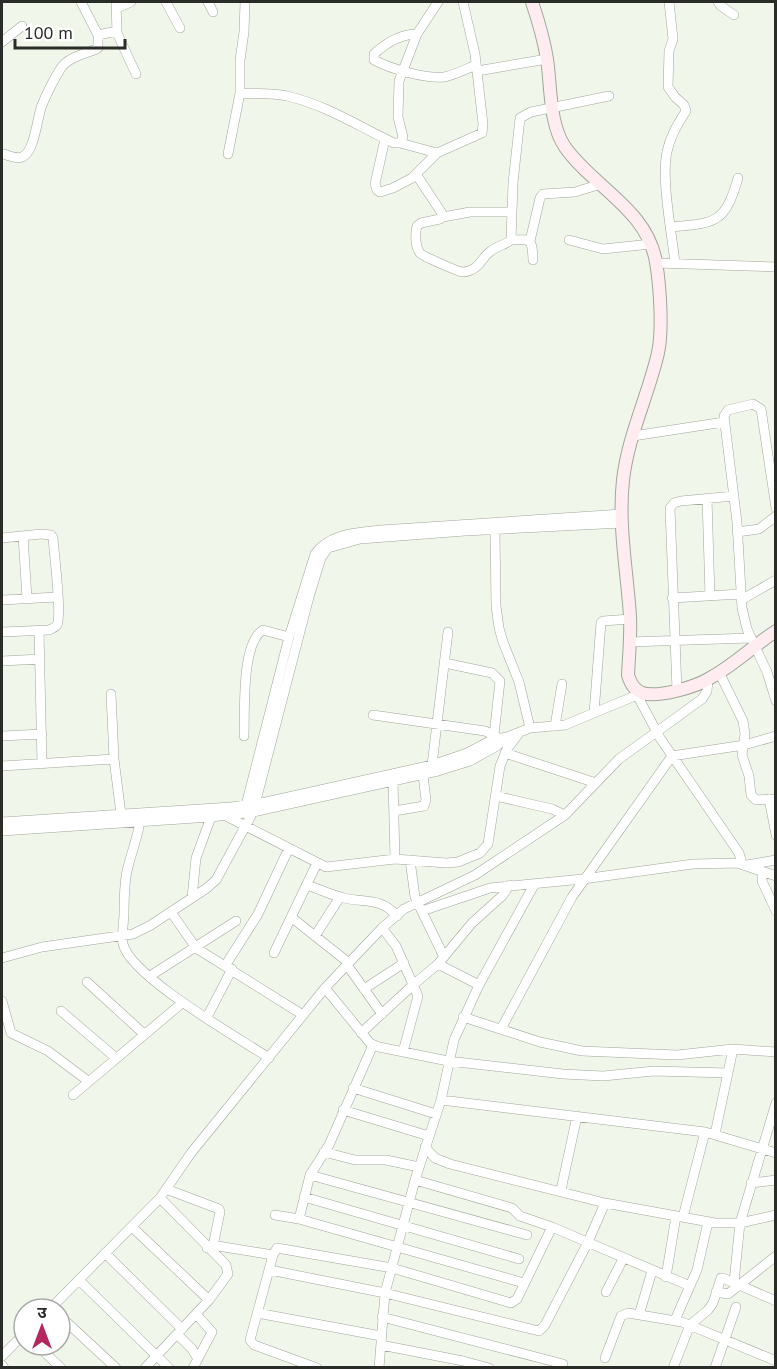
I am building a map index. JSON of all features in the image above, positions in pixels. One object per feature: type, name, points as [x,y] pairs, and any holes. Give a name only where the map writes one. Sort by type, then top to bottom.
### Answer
[{"type":"street","points":[[4,154],[16,158],[27,153],[41,106],[62,66],[98,48],[98,35],[81,2]]},
{"type":"street","points":[[131,2],[116,5],[117,31],[136,74]]},
{"type":"street","points":[[166,2],[180,28]]},
{"type":"street","points":[[208,2],[213,12]]},
{"type":"street","points":[[228,154],[240,93],[240,60],[246,2]]},
{"type":"street","points":[[400,143],[403,137],[398,117],[398,89],[402,70],[417,34],[438,2]]},
{"type":"street","points":[[385,139],[375,184],[380,192],[393,188],[416,174],[437,153],[482,133],[483,124],[476,68],[463,2]]},
{"type":"street","points":[[532,2],[547,59],[557,133],[575,160],[636,219],[651,244],[656,263],[660,321],[658,351],[633,436],[623,481],[622,519],[630,619],[628,675],[656,731],[745,865]]},
{"type":"street","points":[[669,2],[674,39],[669,51],[668,87],[684,105],[686,111],[670,140],[665,163],[675,263]]},
{"type":"street","points":[[718,2],[734,15]]},
{"type":"street","points":[[2,42],[22,26]]},
{"type":"street","points":[[98,35],[117,31]]},
{"type":"street","points":[[417,34],[397,37],[374,54],[374,60],[402,70],[444,77],[476,68],[547,59]]},
{"type":"street","points":[[240,93],[285,96],[316,104],[394,143],[437,153]]},
{"type":"street","points":[[511,240],[520,118],[531,112],[609,96]]},
{"type":"street","points":[[416,174],[432,196],[443,217]]},
{"type":"street","points":[[671,227],[705,224],[716,219],[732,201],[738,178]]},
{"type":"street","points":[[533,260],[530,241],[540,198],[543,194],[575,192],[601,184]]},
{"type":"street","points":[[512,212],[480,211],[421,223],[417,226],[417,245],[420,254],[462,272],[469,272],[475,269],[493,249],[511,240],[530,241]]},
{"type":"street","points":[[569,240],[603,249],[651,244]]},
{"type":"street","points":[[656,263],[776,267]]},
{"type":"street","points":[[776,508],[761,409],[753,404],[728,410],[724,416],[724,422],[738,532],[744,619],[753,642],[771,672],[776,701]]},
{"type":"street","points":[[633,436],[724,422]]},
{"type":"street","points":[[677,690],[670,508],[674,503],[681,501],[734,496]]},
{"type":"street","points":[[707,498],[710,596]]},
{"type":"street","points":[[738,532],[759,530],[776,516]]},
{"type":"street","points":[[250,809],[323,553],[337,544],[360,539],[622,519]]},
{"type":"street","points":[[2,958],[42,947],[141,931],[216,880],[246,828],[289,638],[315,554],[322,544],[341,536],[439,525],[622,519]]},
{"type":"street","points":[[495,529],[496,606],[499,628],[505,650],[519,682],[530,728]]},
{"type":"street","points":[[2,538],[48,534],[53,538],[58,623],[50,630],[2,632]]},
{"type":"street","points":[[23,536],[27,598]]},
{"type":"street","points":[[672,598],[741,597],[776,580]]},
{"type":"street","points":[[2,600],[57,597]]},
{"type":"street","points":[[594,713],[601,623],[630,619]]},
{"type":"street","points":[[39,630],[42,764]]},
{"type":"street","points":[[244,736],[248,664],[256,636],[263,630],[289,638]]},
{"type":"street","points":[[2,831],[226,816],[432,765],[453,759],[500,737],[530,728],[565,725],[639,694],[677,690],[708,680],[753,642],[776,631]]},
{"type":"street","points":[[432,765],[448,632]]},
{"type":"street","points":[[629,642],[675,640],[753,642]]},
{"type":"street","points":[[2,661],[40,659]]},
{"type":"street","points":[[2,822],[120,814],[250,809],[423,775],[470,761],[497,746],[500,737],[500,681],[492,673],[445,663]]},
{"type":"street","points":[[719,672],[743,721],[745,734],[742,755],[753,798],[772,799],[776,835]]},
{"type":"street","points":[[63,1297],[160,1198],[191,1153],[325,988],[382,928],[397,916],[420,906],[475,875],[566,814],[619,759],[702,699],[707,691],[708,680]]},
{"type":"street","points":[[555,726],[562,684]]},
{"type":"street","points":[[111,694],[114,759],[120,814]]},
{"type":"street","points":[[373,716],[485,731],[500,737]]},
{"type":"street","points":[[226,816],[317,863],[333,867],[395,859],[458,862],[480,853],[488,844],[500,766],[505,753],[519,733]]},
{"type":"street","points":[[2,736],[42,734]]},
{"type":"street","points":[[501,1029],[583,879],[672,756],[744,745],[776,736]]},
{"type":"street","points":[[505,753],[596,783]]},
{"type":"street","points":[[2,766],[114,759]]},
{"type":"street","points":[[394,811],[424,806],[426,800],[423,775]]},
{"type":"street","points":[[393,781],[395,859]]},
{"type":"street","points":[[496,796],[566,814]]},
{"type":"street","points":[[192,898],[198,852],[211,817]]},
{"type":"street","points":[[140,822],[137,841],[127,870],[122,935],[125,949],[129,956],[150,976],[182,1003],[269,1058]]},
{"type":"street","points":[[207,1017],[228,967],[258,914],[288,848]]},
{"type":"street","points":[[410,860],[413,891],[441,961],[479,985]]},
{"type":"street","points":[[745,865],[776,860]]},
{"type":"street","points":[[379,1368],[385,1293],[415,1180],[441,1100],[448,1061],[463,1017],[534,885],[540,882],[728,862],[745,865],[776,876]]},
{"type":"street","points":[[274,953],[317,863]]},
{"type":"street","points":[[762,871],[762,881],[776,910]]},
{"type":"street","points":[[420,906],[510,885],[524,883],[534,885]]},
{"type":"street","points":[[307,885],[340,897],[382,903],[390,907],[397,916]]},
{"type":"street","points":[[361,1033],[441,961],[472,923],[502,896],[510,885]]},
{"type":"street","points":[[315,936],[340,897]]},
{"type":"street","points":[[171,912],[196,948],[303,1015]]},
{"type":"street","points":[[291,917],[348,964],[382,1014]]},
{"type":"street","points":[[150,976],[236,921]]},
{"type":"street","points":[[382,928],[396,946],[418,1000],[403,1052]]},
{"type":"street","points":[[364,989],[404,963]]},
{"type":"street","points":[[87,982],[144,1034]]},
{"type":"street","points":[[325,988],[373,1045],[403,1052],[448,1061],[563,1074],[603,1076],[654,1071],[727,1073]]},
{"type":"street","points":[[2,1001],[11,1033],[48,1051],[88,1081]]},
{"type":"street","points":[[73,1095],[182,1003]]},
{"type":"street","points":[[61,1011],[116,1058]]},
{"type":"street","points":[[463,1017],[565,1049],[582,1051],[677,1055],[733,1049],[776,1052]]},
{"type":"street","points":[[299,1219],[310,1174],[324,1152],[373,1045]]},
{"type":"street","points":[[666,1276],[679,1216],[710,1133],[733,1049]]},
{"type":"street","points":[[352,1088],[436,1114]]},
{"type":"street","points":[[441,1100],[710,1133],[776,1153]]},
{"type":"street","points":[[736,1283],[740,1223],[776,1103]]},
{"type":"street","points":[[344,1110],[429,1136]]},
{"type":"street","points":[[561,1190],[577,1116]]},
{"type":"street","points":[[425,1148],[435,1158],[450,1164],[561,1190],[605,1203],[708,1222],[740,1223],[776,1215]]},
{"type":"street","points":[[324,1152],[355,1160],[386,1160],[419,1167]]},
{"type":"street","points":[[310,1174],[527,1235]]},
{"type":"street","points":[[415,1180],[512,1208],[520,1216],[552,1227],[587,1244],[690,1286]]},
{"type":"street","points":[[751,1183],[776,1180]]},
{"type":"street","points":[[166,1189],[219,1209],[210,1247]]},
{"type":"street","points":[[304,1197],[519,1259]]},
{"type":"street","points":[[145,1368],[209,1300],[228,1274],[226,1265],[210,1247],[160,1198]]},
{"type":"street","points":[[270,1270],[385,1293],[539,1331],[545,1325],[587,1244],[605,1203]]},
{"type":"street","points":[[275,1215],[299,1219],[524,1283]]},
{"type":"street","points":[[675,1320],[702,1254],[708,1222]]},
{"type":"street","points":[[132,1227],[209,1300]]},
{"type":"street","points":[[316,1368],[251,1343],[249,1337],[277,1248],[392,1268],[508,1303],[517,1299],[552,1227]]},
{"type":"street","points":[[210,1247],[273,1255]]},
{"type":"street","points":[[105,1253],[180,1331],[192,1349],[197,1365]]},
{"type":"street","points":[[716,1292],[728,1294],[736,1283],[776,1256]]},
{"type":"street","points":[[606,1292],[623,1258]]},
{"type":"street","points":[[639,1315],[652,1271]]},
{"type":"street","points":[[673,1368],[690,1325],[711,1307],[721,1278],[776,1301]]},
{"type":"street","points":[[79,1280],[169,1368]]},
{"type":"street","points":[[715,1368],[736,1307]]},
{"type":"street","points":[[257,1313],[489,1368]]},
{"type":"street","points":[[605,1358],[621,1316],[628,1313],[675,1320],[776,1361]]},
{"type":"street","points":[[196,1314],[212,1332],[197,1365]]},
{"type":"street","points":[[382,1317],[563,1364]]},
{"type":"street","points":[[72,1327],[116,1368]]},
{"type":"street","points":[[50,1357],[61,1368]]}]
